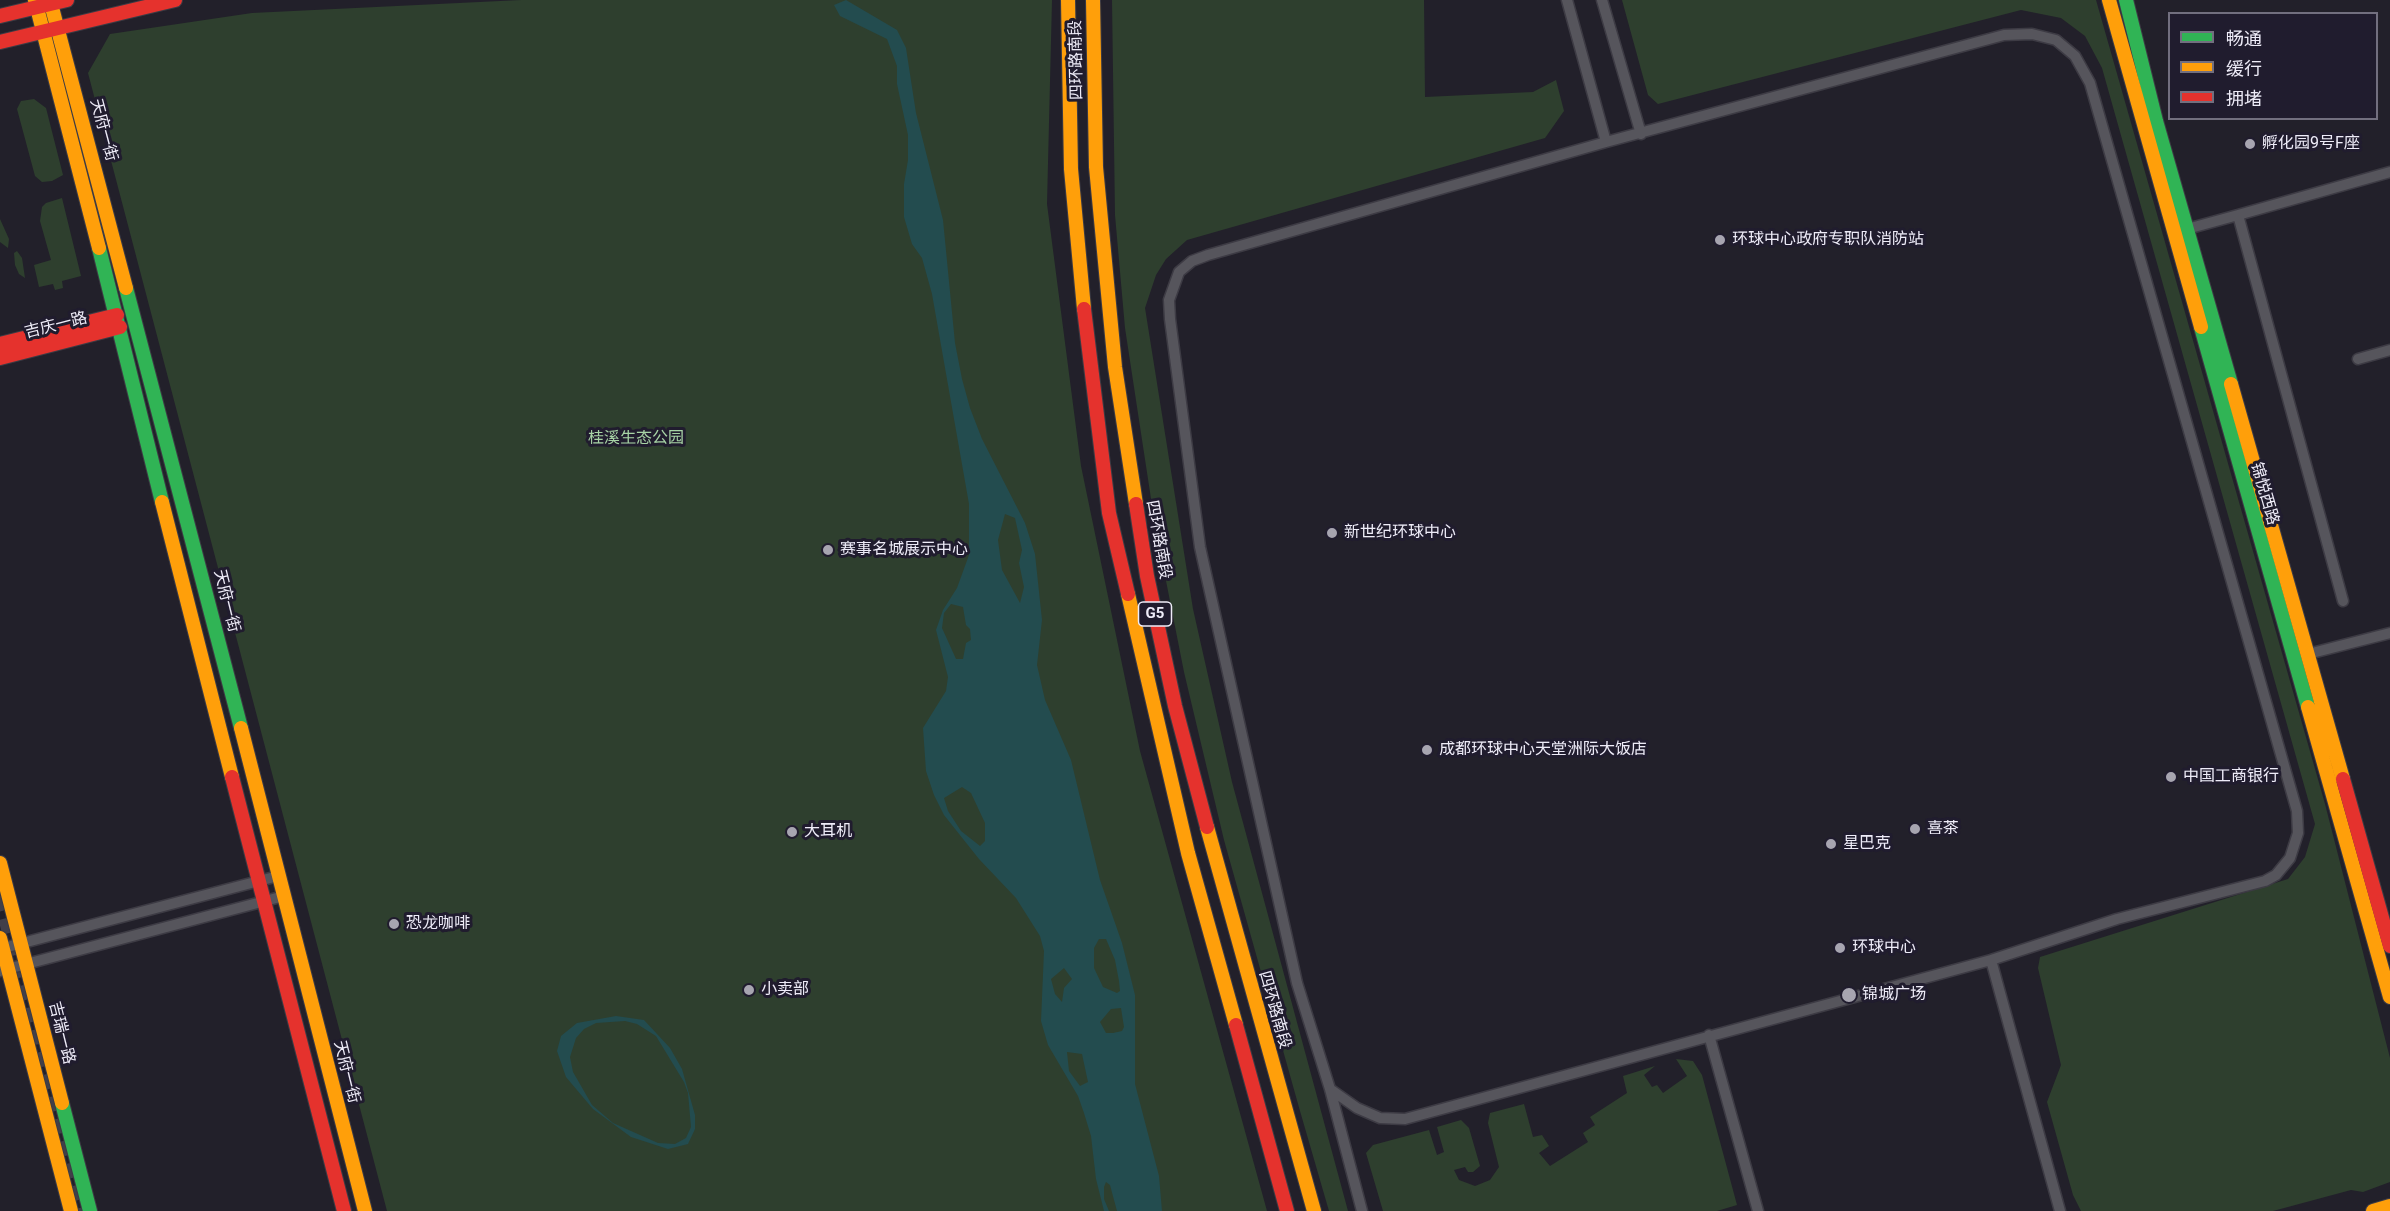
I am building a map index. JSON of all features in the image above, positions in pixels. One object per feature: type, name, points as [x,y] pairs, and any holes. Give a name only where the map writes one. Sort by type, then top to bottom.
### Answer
[{"type":"main road","points":[[0,16],[36,3],[67,0]]},
{"type":"main road","points":[[0,42],[175,0]]},
{"type":"main road","name":"四环路南段","points":[[1068,0],[1072,179],[1083,303],[1109,513],[1188,853],[1287,1211]]},
{"type":"main road","name":"四环路南段","points":[[1093,0],[1096,167],[1104,255],[1116,377],[1147,576],[1187,751],[1241,956],[1314,1211]]},
{"type":"main road","name":"锦悦西路","points":[[2109,0],[2390,996]]},
{"type":"main road","name":"锦悦西路","points":[[2126,0],[2187,229],[2390,946]]},
{"type":"main road","name":"天府一街","points":[[50,2],[52,29],[162,504],[344,1211]]},
{"type":"main road","name":"天府一街","points":[[36,3],[52,29],[284,896],[365,1211]]},
{"type":"main road","name":"吉庆一路","points":[[0,344],[119,321]]},
{"type":"main road","name":"吉庆一路","points":[[0,358],[119,321]]},
{"type":"main road","name":"吉瑞一路","points":[[0,863],[90,1211]]},
{"type":"main road","points":[[1,945],[4,969],[71,1211]]},
{"type":"main road","points":[[2373,1211],[2390,1206]]},
{"type":"street","points":[[1567,0],[1606,142]]},
{"type":"street","points":[[1602,0],[1641,134]]},
{"type":"street","points":[[1330,1089],[1357,1108],[1380,1118],[1406,1119],[1991,960],[2117,920],[2265,881],[2276,875],[2290,858],[2298,833],[2297,811],[2090,83],[2075,56],[2056,40],[2032,34],[2004,35],[1606,142],[1208,255],[1192,261],[1179,272],[1173,283],[1170,319],[1200,547],[1297,982],[1330,1089],[1362,1211]]},
{"type":"street","points":[[2187,229],[2390,172]]},
{"type":"street","points":[[2238,215],[2343,601]]},
{"type":"street","points":[[2358,359],[2390,350]]},
{"type":"street","points":[[2308,654],[2390,633]]},
{"type":"street","points":[[1,945],[21,944],[278,876]]},
{"type":"street","points":[[4,969],[284,896]]},
{"type":"street","points":[[1991,960],[2060,1211]]},
{"type":"street","points":[[1709,1035],[1758,1211]]},
{"type":"green space","name":"桂溪生态公园","points":[[521,0],[1052,0],[1047,204],[1081,466],[1140,751],[1267,1211],[387,1211],[88,73],[110,34],[252,13]]},
{"type":"green space","points":[[1112,0],[1424,0],[1425,97],[1533,92],[1556,80],[1564,111],[1545,138],[1187,240],[1166,259],[1156,275],[1145,308],[1193,609],[1232,782],[1348,1211],[1329,1211],[1300,1111],[1224,840],[1184,672],[1155,525],[1125,328],[1115,215]]},
{"type":"green space","points":[[1622,0],[2096,0],[2325,804],[2390,1058],[2390,1182],[2363,1192],[2351,1190],[2273,1211],[2081,1211],[2073,1195],[2047,1102],[2061,1065],[2038,968],[2040,957],[2288,879],[2305,857],[2315,824],[2102,68],[2085,36],[2061,18],[2021,10],[1658,104],[1648,95]]},
{"type":"green space","points":[[34,99],[46,108],[63,175],[52,181],[42,182],[35,176],[17,109],[21,101]]},
{"type":"green space","points":[[62,198],[81,276],[62,281],[63,288],[55,290],[53,284],[39,287],[34,265],[51,260],[40,221],[42,207],[46,203]]},
{"type":"green space","points":[[0,219],[9,239],[8,248],[0,242]]},
{"type":"green space","points":[[17,251],[22,258],[25,278],[19,274],[15,265],[14,253]]},
{"type":"green space","points":[[1676,1059],[1693,1061],[1702,1075],[1737,1205],[1717,1211],[1383,1211],[1366,1153],[1373,1145],[1429,1130],[1437,1155],[1444,1152],[1437,1127],[1461,1120],[1469,1128],[1480,1166],[1473,1172],[1468,1172],[1465,1167],[1454,1170],[1459,1180],[1475,1186],[1490,1180],[1499,1167],[1488,1123],[1490,1113],[1524,1104],[1533,1137],[1542,1135],[1549,1146],[1539,1153],[1550,1166],[1588,1142],[1583,1133],[1595,1125],[1590,1117],[1627,1093],[1623,1076],[1655,1066],[1644,1075],[1652,1087],[1657,1085],[1663,1093],[1687,1076]]},
{"type":"shaded area","points":[[846,0],[897,30],[906,48],[916,113],[943,220],[955,343],[962,379],[982,439],[1025,523],[1035,554],[1042,620],[1037,665],[1045,700],[1071,760],[1100,880],[1122,943],[1135,995],[1135,1084],[1159,1176],[1162,1211],[1117,1211],[1110,1185],[1106,1182],[1104,1199],[1109,1211],[1104,1211],[1096,1179],[1091,1136],[1084,1113],[1078,1096],[1048,1045],[1041,1021],[1044,951],[1040,936],[1016,898],[979,859],[944,815],[926,771],[923,728],[946,691],[948,677],[936,630],[943,610],[957,588],[969,555],[969,504],[932,294],[922,258],[912,244],[904,217],[908,135],[897,84],[897,66],[887,39],[840,16],[834,5]],"holes":[[[1005,514],[1015,518],[1022,550],[1019,563],[1024,587],[1020,603],[1002,570],[998,540]],[[951,604],[963,607],[971,640],[966,643],[963,659],[956,659],[942,628],[944,613]],[[962,787],[971,793],[985,823],[985,841],[980,846],[961,831],[948,811],[944,798]],[[1099,939],[1106,939],[1115,960],[1120,991],[1117,993],[1103,987],[1094,968],[1094,948]],[[1064,968],[1072,979],[1064,988],[1062,1002],[1055,994],[1051,979]],[[1121,1008],[1124,1027],[1122,1031],[1106,1033],[1100,1022],[1111,1009]],[[1067,1052],[1082,1054],[1088,1082],[1080,1086],[1069,1071]]]},
{"type":"shaded area","points":[[616,1016],[644,1020],[670,1048],[682,1069],[695,1115],[695,1129],[688,1144],[668,1149],[631,1137],[593,1109],[566,1077],[557,1051],[561,1036],[577,1023]],"holes":[[[625,1021],[637,1024],[656,1036],[684,1082],[688,1093],[691,1127],[686,1138],[675,1144],[658,1143],[613,1123],[592,1105],[573,1072],[570,1057],[576,1038],[584,1029],[596,1023]]]},
{"type":"tunnel","points":[[0,896],[82,1211]]},
{"type":"traffic: fast","points":[[2126,0],[2156,121],[2231,384]]},
{"type":"traffic: fast","points":[[99,248],[162,502]]},
{"type":"traffic: fast","points":[[126,288],[241,728]]},
{"type":"traffic: fast","points":[[2201,327],[2308,707]]},
{"type":"traffic: fast","points":[[62,1103],[90,1211]]},
{"type":"traffic: slow","points":[[35,0],[99,248]]},
{"type":"traffic: slow","points":[[50,0],[126,288]]},
{"type":"traffic: slow","points":[[1068,0],[1071,169],[1084,309]]},
{"type":"traffic: slow","points":[[1093,0],[1096,167],[1115,367],[1136,504]]},
{"type":"traffic: slow","points":[[2109,0],[2201,327]]},
{"type":"traffic: slow","points":[[2231,384],[2343,779]]},
{"type":"traffic: slow","points":[[162,502],[232,777]]},
{"type":"traffic: slow","points":[[1128,594],[1188,853],[1236,1025]]},
{"type":"traffic: slow","points":[[2308,707],[2390,997]]},
{"type":"traffic: slow","points":[[241,728],[365,1211]]},
{"type":"traffic: slow","points":[[1207,827],[1314,1211]]},
{"type":"traffic: slow","points":[[0,863],[62,1103]]},
{"type":"traffic: slow","points":[[0,938],[71,1211]]},
{"type":"traffic: slow","points":[[2373,1211],[2390,1206]]},
{"type":"traffic: jam","points":[[0,16],[67,0]]},
{"type":"traffic: jam","points":[[0,42],[175,0]]},
{"type":"traffic: jam","points":[[1084,309],[1109,513],[1128,594]]},
{"type":"traffic: jam","points":[[0,344],[117,315]]},
{"type":"traffic: jam","points":[[0,358],[120,327]]},
{"type":"traffic: jam","points":[[1136,504],[1147,576],[1175,706],[1207,827]]},
{"type":"traffic: jam","points":[[232,777],[344,1211]]},
{"type":"traffic: jam","points":[[2343,779],[2390,946]]},
{"type":"traffic: jam","points":[[1236,1025],[1287,1211]]},
{"type":"place","name":"孵化园9号F座","points":[[2250,144]]},
{"type":"place","name":"环球中心政府专职队消防站","points":[[1720,240]]},
{"type":"place","name":"新世纪环球中心","points":[[1332,533]]},
{"type":"place","name":"赛事名城展示中心","points":[[828,550]]},
{"type":"place","name":"成都环球中心天堂洲际大饭店","points":[[1427,750]]},
{"type":"place","name":"中国工商银行","points":[[2171,777]]},
{"type":"place","name":"喜茶","points":[[1915,829]]},
{"type":"place","name":"大耳机","points":[[792,832]]},
{"type":"place","name":"星巴克","points":[[1831,844]]},
{"type":"place","name":"恐龙咖啡","points":[[394,924]]},
{"type":"place","name":"环球中心","points":[[1840,948]]},
{"type":"place","name":"小卖部","points":[[749,990]]},
{"type":"place","name":"锦城广场","points":[[1849,995]]}]
